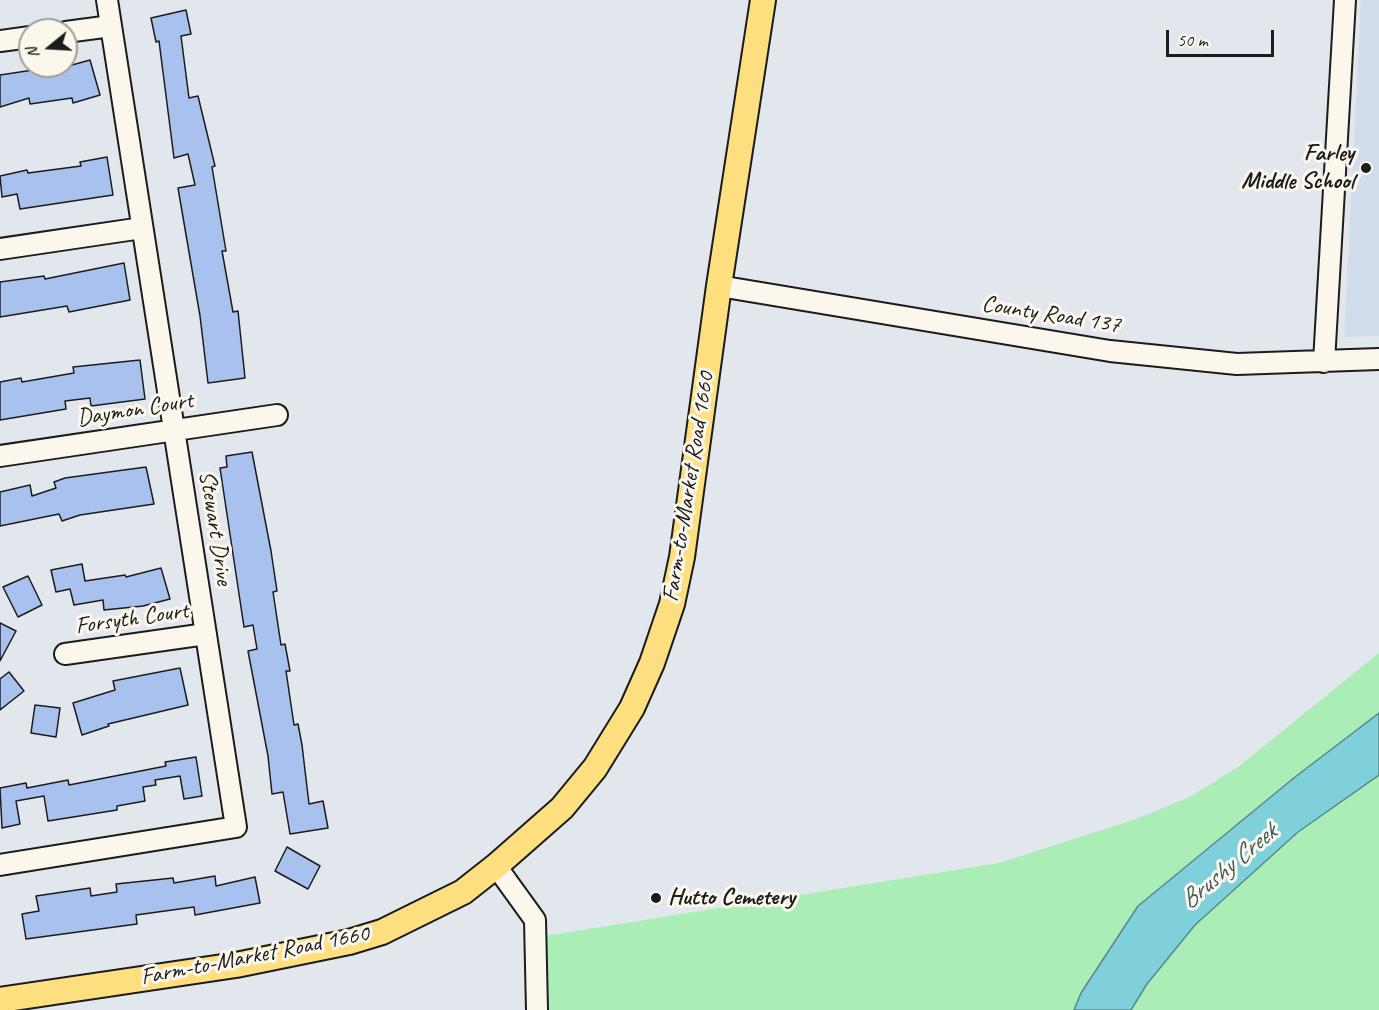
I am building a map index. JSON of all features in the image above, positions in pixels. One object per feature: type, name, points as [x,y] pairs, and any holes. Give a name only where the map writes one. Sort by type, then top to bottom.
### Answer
[{"type":"main road","name":"Farm-to-Market Road 1660","points":[[0,1000],[236,964],[349,942],[382,932],[463,892],[496,867],[562,808],[595,768],[632,708],[652,663],[672,604],[682,557],[719,286],[764,0]]},
{"type":"street","name":"Stewart Drive","points":[[0,865],[236,827],[106,0]]},
{"type":"street","points":[[1324,362],[1345,0]]},
{"type":"street","points":[[78,30],[111,26]]},
{"type":"street","points":[[0,41],[18,39]]},
{"type":"street","points":[[0,249],[142,228]]},
{"type":"street","name":"County Road 137","points":[[719,286],[1110,351],[1237,364],[1379,359]]},
{"type":"street","name":"Daymon Court","points":[[0,456],[277,415]]},
{"type":"street","name":"Forsyth Court","points":[[65,654],[206,634]]},
{"type":"street","points":[[496,867],[535,920],[537,1010]]},
{"type":"shaded area","name":"Farley Middle School","points":[[1361,0],[1379,0],[1379,336],[1344,337]]},
{"type":"green space","points":[[1379,653],[1379,1010],[548,1010],[545,936],[999,863],[1136,819],[1190,797],[1238,767]]},
{"type":"water","name":"Brushy Creek","points":[[1379,713],[1379,775],[1298,832],[1195,925],[1147,984],[1131,1010],[1074,1010],[1081,993],[1138,906],[1295,777]]},
{"type":"building","points":[[186,10],[191,34],[181,36],[189,98],[198,96],[215,166],[212,167],[226,251],[222,251],[233,312],[238,311],[245,378],[208,383],[200,316],[178,188],[195,185],[188,154],[174,158],[159,41],[156,42],[151,18]]},
{"type":"building","points":[[90,60],[100,95],[73,103],[72,98],[30,104],[29,98],[0,107],[0,75],[18,72],[18,78],[78,78],[78,63]]},
{"type":"building","points":[[107,157],[113,195],[20,209],[17,194],[2,197],[0,176],[27,170],[28,173],[81,166],[80,162]]},
{"type":"building","points":[[124,263],[130,300],[69,312],[67,306],[0,317],[0,282],[44,276],[45,279]]},
{"type":"building","points":[[140,360],[145,399],[91,406],[90,398],[65,401],[66,409],[0,420],[0,382],[21,378],[22,382],[74,373],[73,367]]},
{"type":"building","points":[[252,452],[271,551],[277,591],[273,592],[281,645],[285,644],[290,671],[286,671],[294,725],[298,724],[302,745],[309,804],[323,801],[328,828],[290,834],[283,792],[272,794],[268,756],[248,651],[257,649],[253,625],[244,627],[220,468],[227,467],[226,456]]},
{"type":"building","points":[[146,467],[154,504],[80,515],[62,521],[59,514],[0,526],[0,492],[30,485],[32,496],[56,488],[54,482],[65,478]]},
{"type":"building","points":[[82,564],[85,581],[125,575],[126,577],[161,568],[170,599],[143,606],[104,610],[103,600],[74,605],[70,589],[56,592],[51,570]]},
{"type":"building","points":[[28,576],[42,605],[18,617],[3,587]]},
{"type":"building","points":[[0,623],[16,631],[0,661]]},
{"type":"building","points":[[180,668],[188,705],[108,724],[109,726],[82,735],[73,703],[115,690],[113,681]]},
{"type":"building","points":[[9,672],[24,691],[0,710],[0,679]]},
{"type":"building","points":[[35,705],[60,708],[56,737],[31,733]]},
{"type":"building","points":[[196,757],[202,796],[184,799],[180,776],[155,780],[156,785],[143,787],[145,801],[117,806],[117,810],[48,821],[44,796],[16,801],[20,824],[2,828],[0,788],[26,783],[27,788],[68,780],[69,785],[166,766],[165,762]]},
{"type":"building","points":[[287,847],[320,866],[308,889],[275,871]]},
{"type":"building","points":[[215,876],[216,886],[255,877],[260,903],[195,915],[194,907],[136,915],[137,924],[26,939],[22,914],[39,911],[36,896],[90,888],[91,896],[117,892],[116,884],[173,878],[174,883]]},
{"type":"place","name":"Farley Middle School","points":[[1366,168]]},
{"type":"place","name":"Hutto Cemetery","points":[[656,898]]}]
